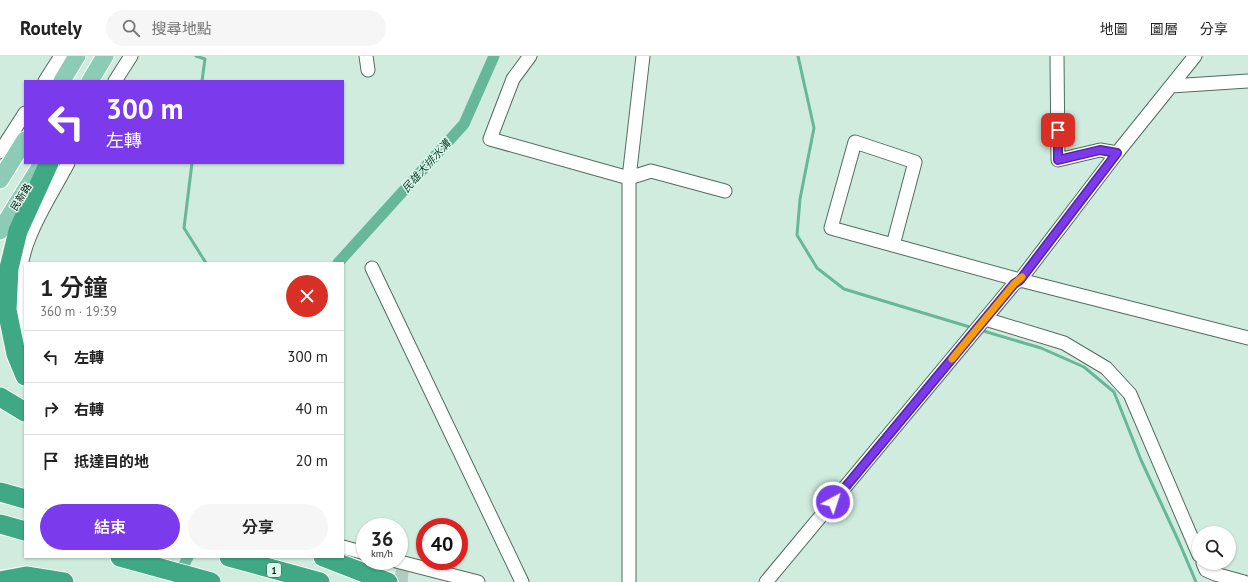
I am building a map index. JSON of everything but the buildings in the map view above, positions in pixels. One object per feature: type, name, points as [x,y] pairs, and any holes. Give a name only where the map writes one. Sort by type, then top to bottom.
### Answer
[{"type":"highway","points":[[24,374],[16,354],[7,310],[9,268],[18,231],[49,164]]},
{"type":"highway","points":[[0,396],[24,411]]},
{"type":"highway","points":[[0,492],[24,499]]},
{"type":"highway","points":[[0,524],[24,530]]},
{"type":"highway","points":[[124,558],[206,581]]},
{"type":"highway","name":"1","points":[[233,558],[320,582]]},
{"type":"highway","points":[[326,558],[388,582]]},
{"type":"highway","points":[[0,581],[26,576],[64,582]]},
{"type":"main road","points":[[63,80],[77,56]]},
{"type":"main road","points":[[91,80],[105,56]]},
{"type":"main road","points":[[0,180],[24,142]]},
{"type":"main road","name":"民新路","points":[[0,231],[41,164]]},
{"type":"street","points":[[46,80],[60,56]]},
{"type":"street","points":[[116,80],[131,56]]},
{"type":"street","points":[[366,56],[368,70]]},
{"type":"street","points":[[530,56],[513,79],[490,139],[629,178],[651,171],[725,191]]},
{"type":"street","points":[[629,582],[629,178],[643,56]]},
{"type":"street","points":[[1057,56],[1058,160],[1100,150],[1117,153]]},
{"type":"street","points":[[766,582],[1014,284],[1020,280],[1117,153],[1195,56]]},
{"type":"street","points":[[1171,86],[1248,81]]},
{"type":"street","points":[[0,152],[24,115]]},
{"type":"street","points":[[893,245],[915,162],[855,142],[831,228],[1020,280],[1248,338]]},
{"type":"street","points":[[24,336],[20,315],[19,284],[23,259],[28,240],[36,221],[67,164]]},
{"type":"street","points":[[372,268],[522,582]]},
{"type":"street","points":[[980,326],[1064,343],[1106,368],[1130,394],[1192,539]]},
{"type":"street","points":[[344,547],[356,551]]},
{"type":"street","points":[[408,564],[478,582]]},
{"type":"street","points":[[1206,570],[1214,574],[1244,582]]},
{"type":"waterway","points":[[196,56],[205,59],[202,80]]},
{"type":"waterway","name":"民雄大排水溝","points":[[339,262],[464,124],[494,56]]},
{"type":"waterway","points":[[798,56],[814,128],[800,199],[797,235],[817,268],[844,289],[973,328]]},
{"type":"waterway","points":[[192,164],[184,228],[205,262]]},
{"type":"waterway","points":[[980,330],[1041,348],[1084,367],[1114,392],[1141,460],[1196,582]]},
{"type":"waterway","name":"民雄大排水溝","points":[[177,578],[187,558]]},
{"type":"tunnel","points":[[401,582],[402,570]]},
{"type":"slow traffic","points":[[952,359],[1014,284],[1022,277]]},
{"type":"route","points":[[833,502],[1014,284],[1020,280],[1117,153],[1100,150],[1058,160],[1058,130]]}]
